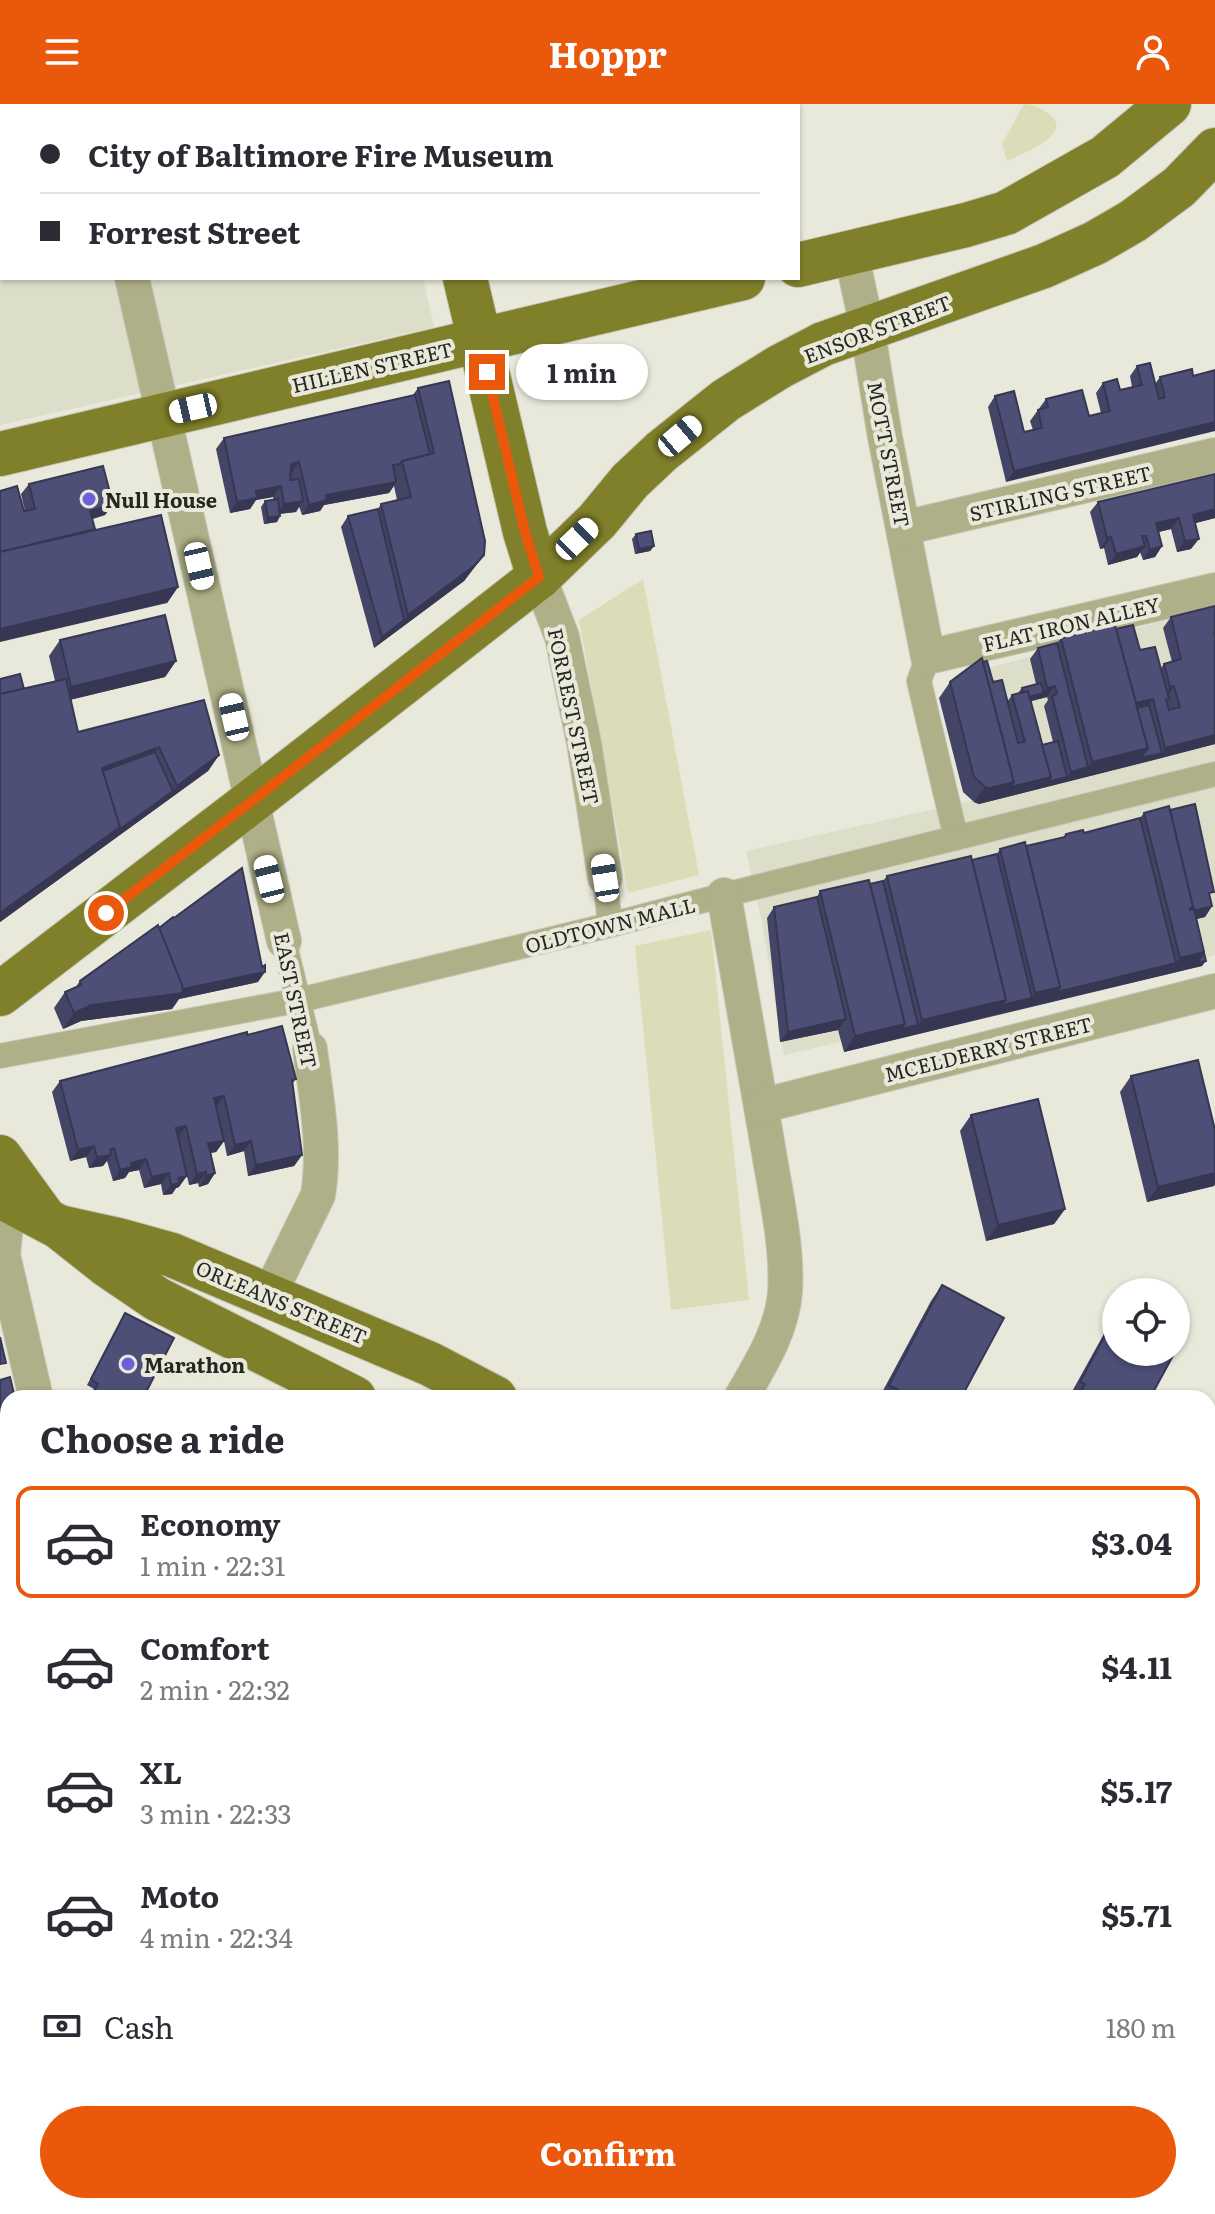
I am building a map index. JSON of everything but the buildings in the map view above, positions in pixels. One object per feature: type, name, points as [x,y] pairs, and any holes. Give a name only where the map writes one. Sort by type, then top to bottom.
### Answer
[{"type":"main road","points":[[800,265],[1006,213],[1105,157],[1146,109],[1214,152]]},
{"type":"main road","name":"ENSOR STREET","points":[[0,994],[539,577],[597,521],[630,481],[707,414],[779,367],[823,344],[980,290],[1095,243],[1133,221],[1179,187],[1214,152]]},
{"type":"main road","name":"FORREST STREET","points":[[465,280],[525,532],[539,577]]},
{"type":"main road","name":"HILLEN STREET","points":[[0,454],[735,280]]},
{"type":"main road","points":[[0,1157],[30,1212],[157,1299],[335,1390]]},
{"type":"main road","name":"ORLEANS STREET","points":[[30,1212],[172,1255],[430,1364],[480,1390]]},
{"type":"street","name":"MOTT STREET","points":[[851,253],[928,657]]},
{"type":"street","name":"EAST STREET","points":[[132,280],[310,1049],[322,1150],[320,1186],[269,1295]]},
{"type":"street","name":"STIRLING STREET","points":[[904,528],[1215,455]]},
{"type":"street","name":"FORREST STREET","points":[[539,577],[562,637],[584,743],[610,925]]},
{"type":"street","name":"FLAT IRON ALLEY","points":[[928,657],[1215,590]]},
{"type":"street","points":[[928,657],[919,681],[956,838]]},
{"type":"street","name":"OLDTOWN MALL","points":[[0,1056],[300,1000],[1215,774]]},
{"type":"street","points":[[724,895],[786,1268],[785,1295],[778,1325],[766,1355],[746,1390]]},
{"type":"street","name":"MCELDERRY STREET","points":[[761,1106],[1215,991]]},
{"type":"street","points":[[30,1212],[6,1225],[3,1255],[34,1390]]},
{"type":"shaded area","points":[[0,280],[423,280],[434,327],[0,425]]},
{"type":"shaded area","points":[[1215,607],[1215,955],[784,1055],[762,922],[746,851],[997,795],[966,674]]},
{"type":"green space","points":[[1024,104],[1048,113],[1055,121],[1056,128],[1044,142],[1007,161],[1002,144]]},
{"type":"green space","points":[[643,579],[699,875],[628,893],[579,620]]},
{"type":"green space","points":[[711,930],[749,1300],[671,1310],[635,946]]},
{"type":"place","name":"Null House","points":[[89,499]]},
{"type":"place","name":"Marathon","points":[[128,1364]]},
{"type":"route","points":[[106,913],[539,577],[525,532],[487,372]]}]
